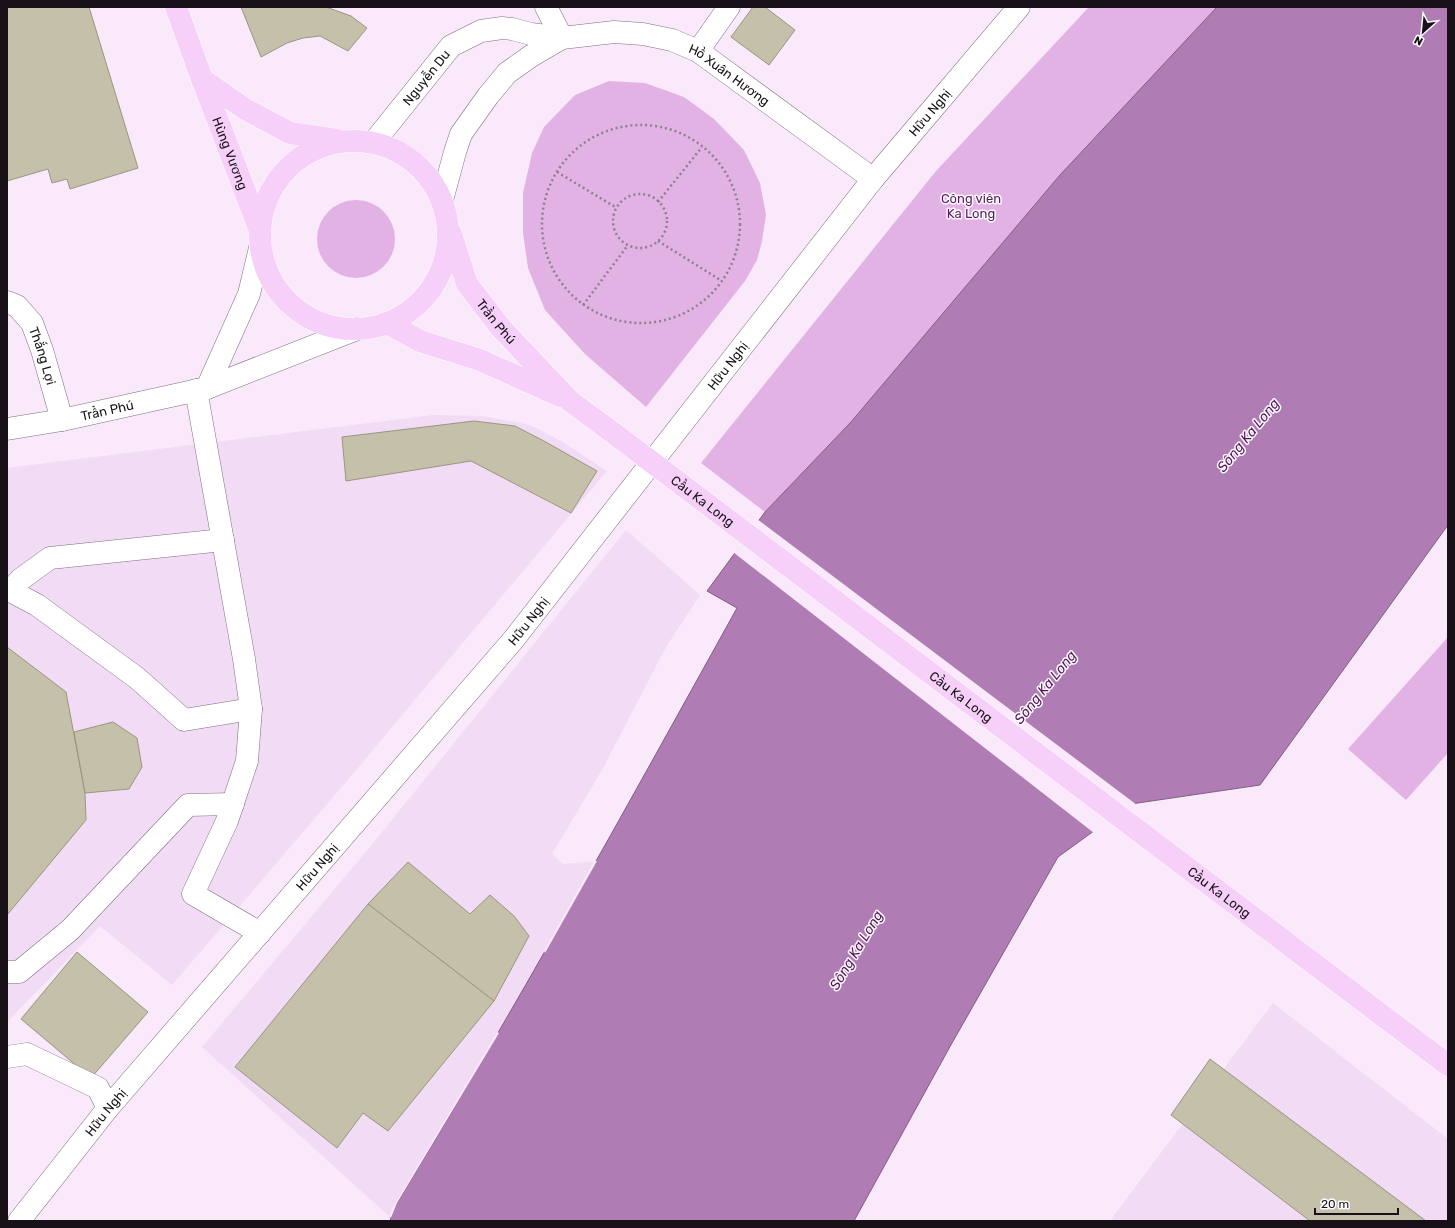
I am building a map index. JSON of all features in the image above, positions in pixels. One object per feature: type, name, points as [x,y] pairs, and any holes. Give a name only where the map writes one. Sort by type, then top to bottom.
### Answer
[{"type":"main road","name":"Hùng Vương","points":[[176,7],[260,238],[268,274],[283,297],[304,315],[330,326],[357,329],[387,324]]},
{"type":"main road","name":"Hùng Vương","points":[[202,79],[245,109],[290,133],[341,141]]},
{"type":"main road","points":[[260,238],[266,197],[284,170],[310,151],[341,141],[374,142],[402,154],[426,174],[442,200],[448,226],[446,256],[434,285],[414,308],[387,324]]},
{"type":"main road","name":"Trần Phú","points":[[448,226],[467,284],[501,328],[570,401],[616,435]]},
{"type":"main road","name":"Trần Phú","points":[[387,324],[420,341],[480,360],[570,401]]},
{"type":"main road","name":"Cầu Ka Long","points":[[616,435],[1448,1065]]},
{"type":"street","points":[[442,200],[455,152],[462,134],[488,96],[507,73],[531,56],[562,38],[546,7]]},
{"type":"street","points":[[698,52],[729,7]]},
{"type":"street","name":"Hữu Nghị","points":[[19,1221],[108,1108],[514,639],[873,179],[1019,7]]},
{"type":"street","name":"Nguyễn Du","points":[[374,142],[451,46],[481,31],[502,28],[562,38]]},
{"type":"street","name":"Hồ Xuân Hương","points":[[562,38],[614,32],[643,34],[672,40],[698,52],[873,179]]},
{"type":"street","points":[[260,238],[249,294],[202,389],[223,540],[244,659],[251,709],[247,761],[227,821],[193,894],[260,933]]},
{"type":"street","name":"Thắng Lợi","points":[[7,302],[17,306],[32,323],[42,350],[62,420]]},
{"type":"street","name":"Trần Phú","points":[[7,429],[62,420],[202,389],[357,329]]},
{"type":"street","points":[[223,540],[50,558],[8,590],[37,605],[137,678],[184,720],[251,709]]},
{"type":"street","points":[[7,972],[19,972],[70,930],[188,805],[233,804]]},
{"type":"street","points":[[7,1056],[27,1054],[98,1088],[108,1108]]},
{"type":"path","points":[[628,125],[654,126],[680,133],[702,147],[720,164],[732,186],[739,210],[739,235],[734,260],[722,281],[704,301],[682,314],[657,322],[631,323],[606,317],[583,305],[563,286],[550,264],[542,239],[542,212],[548,187],[557,172],[579,145],[602,132],[628,125]]},
{"type":"path","points":[[658,202],[702,147]]},
{"type":"path","points":[[557,172],[617,208]]},
{"type":"path","points":[[647,195],[655,199],[666,212],[667,222],[661,239],[646,248],[636,248],[628,245],[621,240],[616,233],[613,224],[617,208],[622,201],[629,197],[647,195]]},
{"type":"path","points":[[658,241],[722,281]]},
{"type":"path","points":[[583,305],[628,245]]},
{"type":"shaded area","points":[[434,415],[483,416],[530,425],[561,441],[607,471],[351,776],[172,985],[100,926],[7,1022],[7,468]]},
{"type":"shaded area","points":[[626,530],[700,595],[666,647],[603,768],[552,854],[563,864],[597,861],[499,1033],[394,1208],[391,1218],[202,1047],[370,847]]},
{"type":"shaded area","points":[[1273,1003],[1448,1139],[1448,1221],[1110,1221]]},
{"type":"green space","name":"Công viên Ka Long","points":[[1089,7],[1217,7],[1060,175],[851,422],[765,512],[701,463],[936,171]]},
{"type":"green space","points":[[609,81],[645,83],[684,97],[714,119],[744,150],[760,183],[766,215],[757,260],[745,281],[646,407],[585,354],[545,310],[528,268],[523,233],[523,193],[532,153],[544,127],[575,95]]},
{"type":"green space","points":[[356,200],[371,203],[383,212],[392,224],[395,239],[392,254],[383,266],[371,275],[356,278],[341,275],[329,266],[320,254],[317,239],[320,224],[329,212],[341,203]]},
{"type":"green space","points":[[1448,637],[1448,753],[1406,800],[1348,749]]},
{"type":"water","name":"Sông Ka Long","points":[[1217,7],[1448,7],[1448,525],[1260,785],[1131,804],[1058,857],[952,1043],[854,1221],[390,1221],[394,1208],[526,985],[737,608],[707,591],[765,512],[851,422],[1060,175]]},
{"type":"pier","points":[[757,519],[1137,805],[1132,806],[1094,833],[733,552]]},
{"type":"pier","points":[[594,861],[597,861],[545,953],[544,951]]},
{"type":"pier","points":[[497,1032],[499,1033],[397,1203],[391,1218],[390,1214],[393,1207]]},
{"type":"building","points":[[7,7],[89,7],[138,168],[70,189],[67,179],[52,183],[48,169],[7,181]]},
{"type":"building","points":[[241,7],[326,7],[351,16],[367,28],[348,51],[320,36],[303,38],[287,43],[261,57]]},
{"type":"building","points":[[753,7],[765,7],[795,30],[769,65],[731,37]]},
{"type":"building","points":[[474,421],[515,426],[597,471],[571,513],[471,461],[346,481],[342,437]]},
{"type":"building","points":[[7,647],[66,692],[85,793],[86,820],[7,915]]},
{"type":"building","points":[[113,722],[137,738],[142,767],[129,789],[85,793],[74,732]]},
{"type":"building","points":[[408,862],[470,914],[490,895],[514,916],[529,936],[494,1001],[368,904]]},
{"type":"building","points":[[368,904],[494,1001],[388,1131],[363,1113],[337,1148],[235,1067]]},
{"type":"building","points":[[77,952],[148,1012],[91,1078],[21,1019]]},
{"type":"building","points":[[1210,1059],[1426,1221],[1310,1221],[1171,1115]]}]
